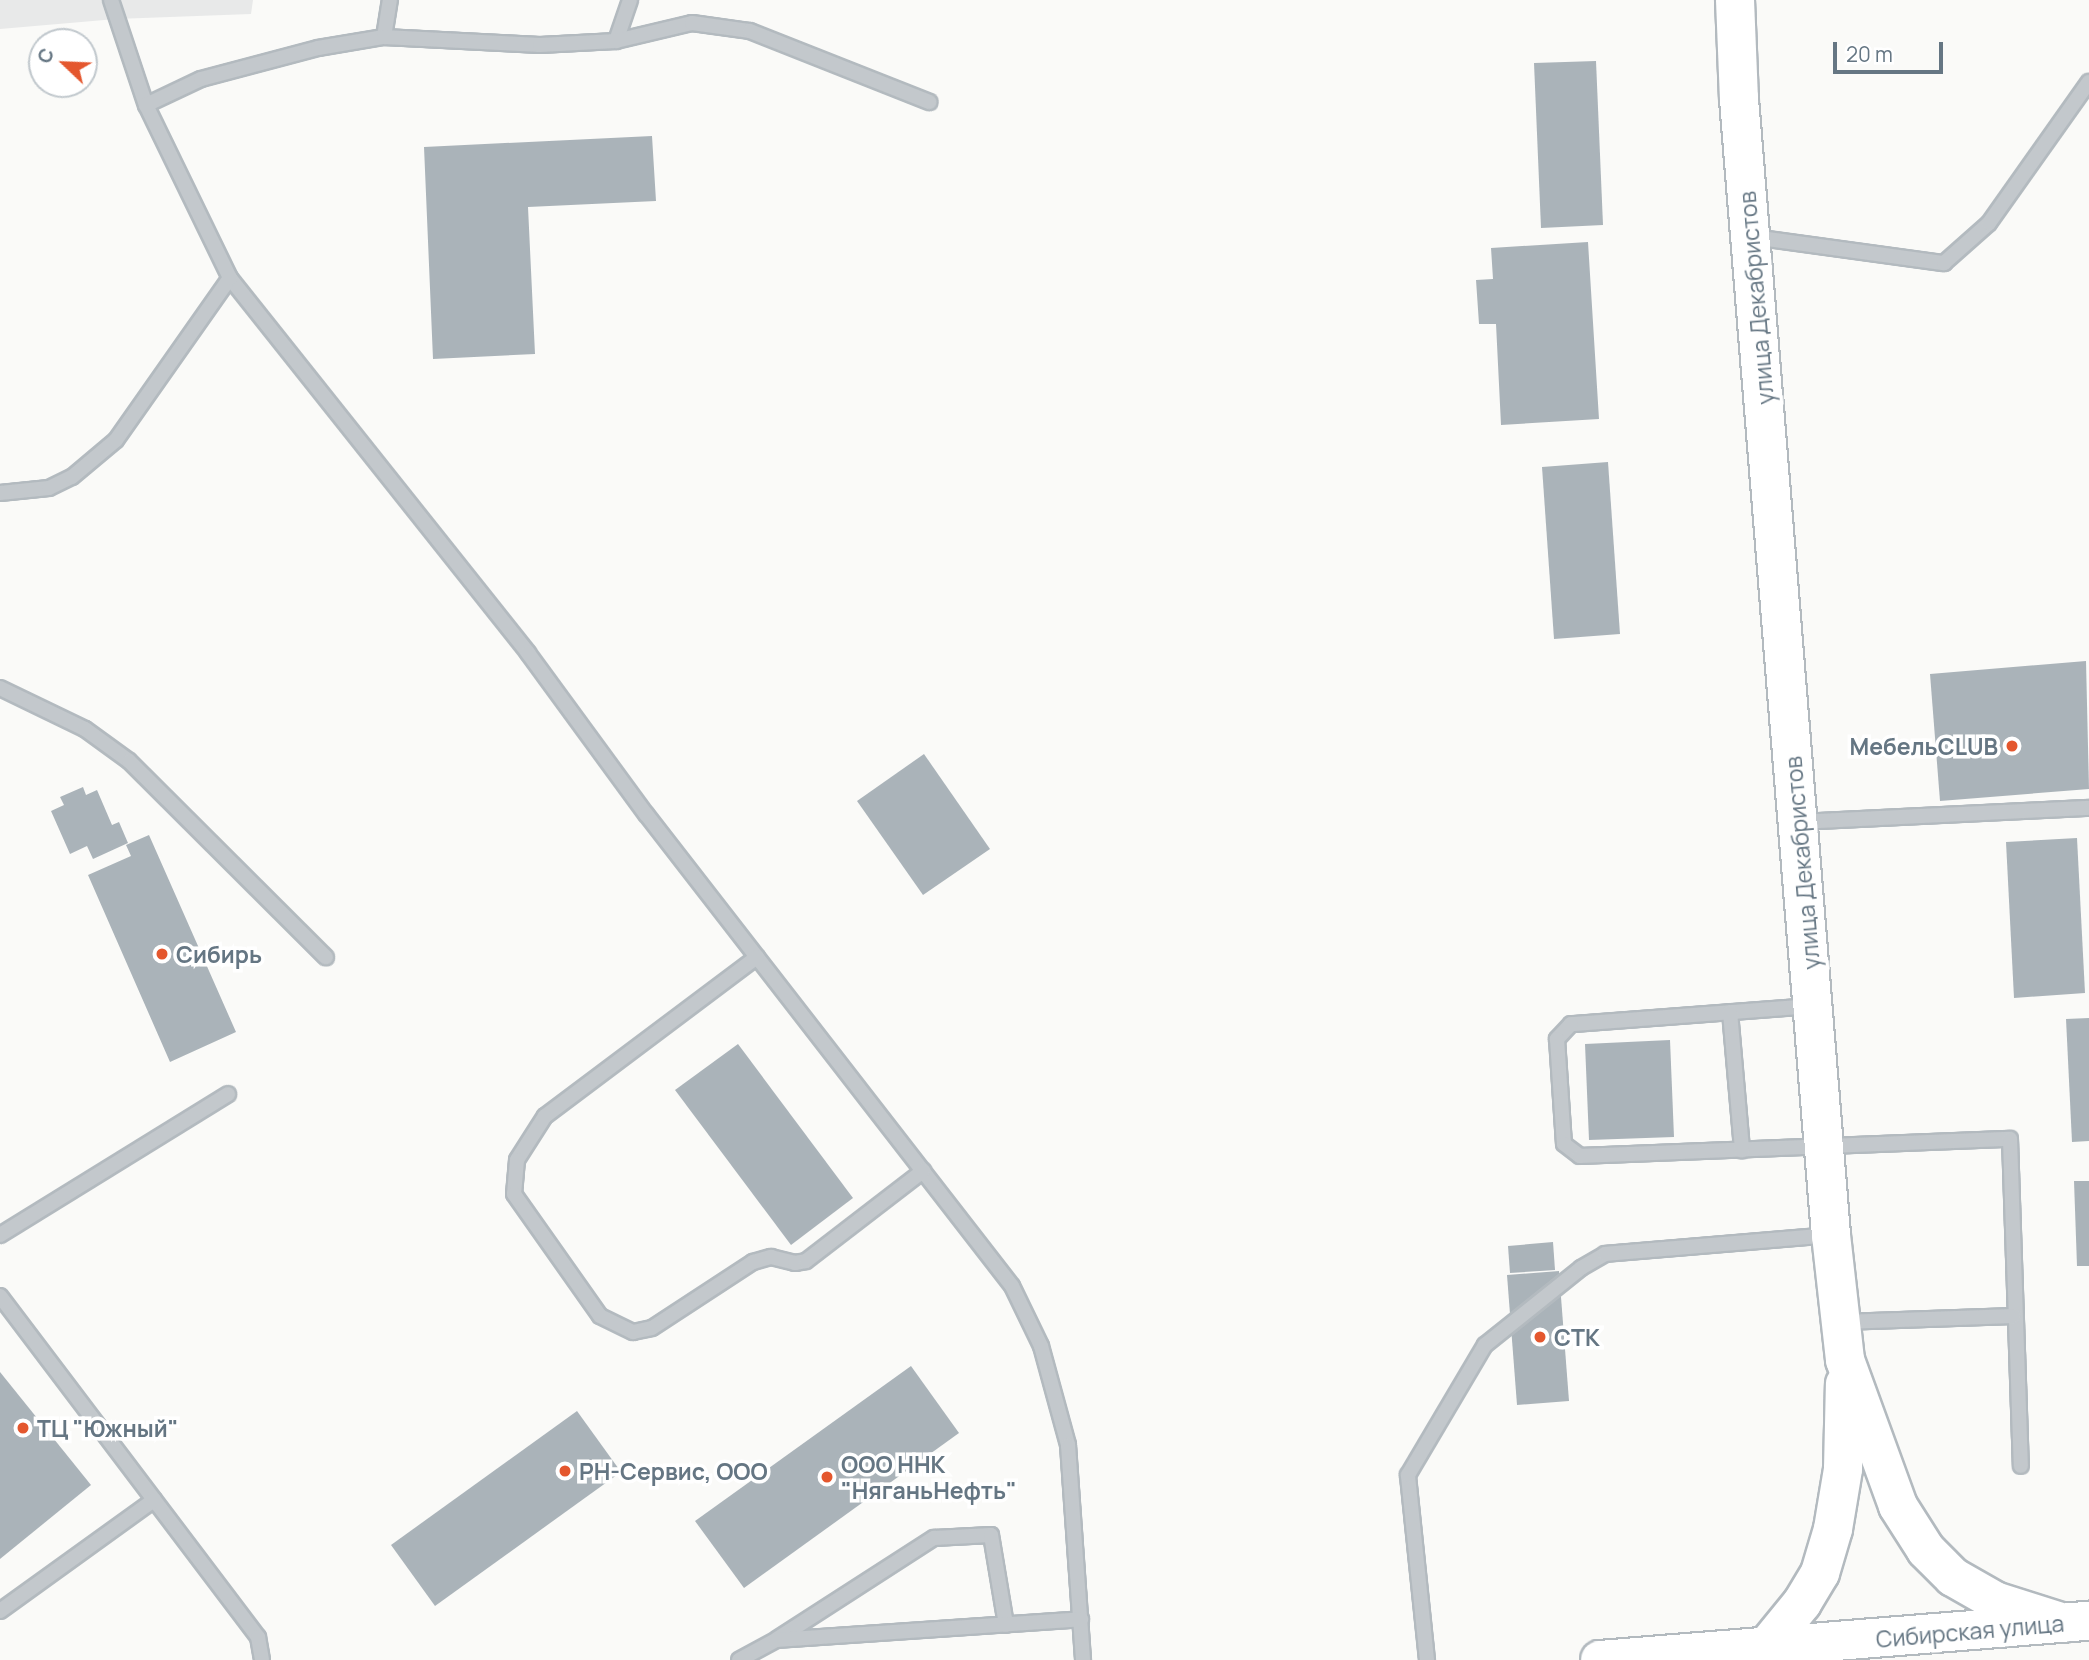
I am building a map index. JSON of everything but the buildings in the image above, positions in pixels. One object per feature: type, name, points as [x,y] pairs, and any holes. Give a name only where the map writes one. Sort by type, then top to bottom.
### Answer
[{"type":"main road","name":"улица Декабристов","points":[[1735,0],[1739,99],[1831,1234],[1845,1360],[1898,1506],[1926,1550],[1953,1577],[1995,1601],[2077,1622]]},
{"type":"main road","points":[[1766,1647],[1802,1604],[1820,1573],[1833,1529],[1843,1469],[1845,1360]]},
{"type":"main road","name":"Сибирская улица","points":[[1600,1660],[2077,1622]]},
{"type":"lane","points":[[111,0],[146,105],[230,278],[528,653],[646,814],[1012,1286],[1041,1346],[1068,1445],[1083,1660]]},
{"type":"lane","points":[[384,37],[390,0]]},
{"type":"lane","points":[[616,41],[630,0]]},
{"type":"lane","points":[[146,105],[201,79],[318,48],[384,37],[540,45],[616,41],[692,23],[750,31],[929,102]]},
{"type":"lane","points":[[1751,237],[1944,263],[1989,223],[2089,82]]},
{"type":"lane","points":[[0,493],[49,488],[72,477],[116,440],[230,278]]},
{"type":"lane","points":[[0,688],[85,729],[129,761],[326,957]]},
{"type":"lane","points":[[1799,822],[2089,808]]},
{"type":"lane","points":[[757,957],[545,1116],[517,1160],[514,1194],[600,1316],[633,1332],[652,1328],[753,1262],[771,1257],[795,1263],[806,1261],[923,1171]]},
{"type":"lane","points":[[1813,1006],[1571,1024],[1557,1039],[1564,1144],[1580,1156],[2010,1139],[2021,1466]]},
{"type":"lane","points":[[1730,1012],[1742,1150]]},
{"type":"lane","points":[[0,1235],[228,1094]]},
{"type":"lane","points":[[1427,1660],[1408,1475],[1485,1345],[1581,1268],[1605,1254],[1831,1234]]},
{"type":"lane","points":[[0,1296],[258,1637],[262,1660]]},
{"type":"lane","points":[[1840,1322],[2014,1316]]},
{"type":"lane","points":[[0,1611],[154,1500]]},
{"type":"lane","points":[[738,1660],[776,1640],[934,1538],[991,1535],[1006,1625]]},
{"type":"lane","points":[[776,1640],[1081,1619]]},
{"type":"shaded area","points":[[0,0],[253,0],[251,14],[116,19],[0,29]]},
{"type":"place","name":"МебельCLUB","points":[[2012,746]]},
{"type":"place","name":"Сибирь","points":[[162,954]]},
{"type":"place","name":"СТК","points":[[1540,1337]]},
{"type":"place","name":"ТЦ \"Южный\"","points":[[23,1428]]},
{"type":"place","name":"РН-Сервис, ООО","points":[[565,1471]]},
{"type":"place","name":"ООО ННК \"НяганьНефть\"","points":[[827,1477]]}]
